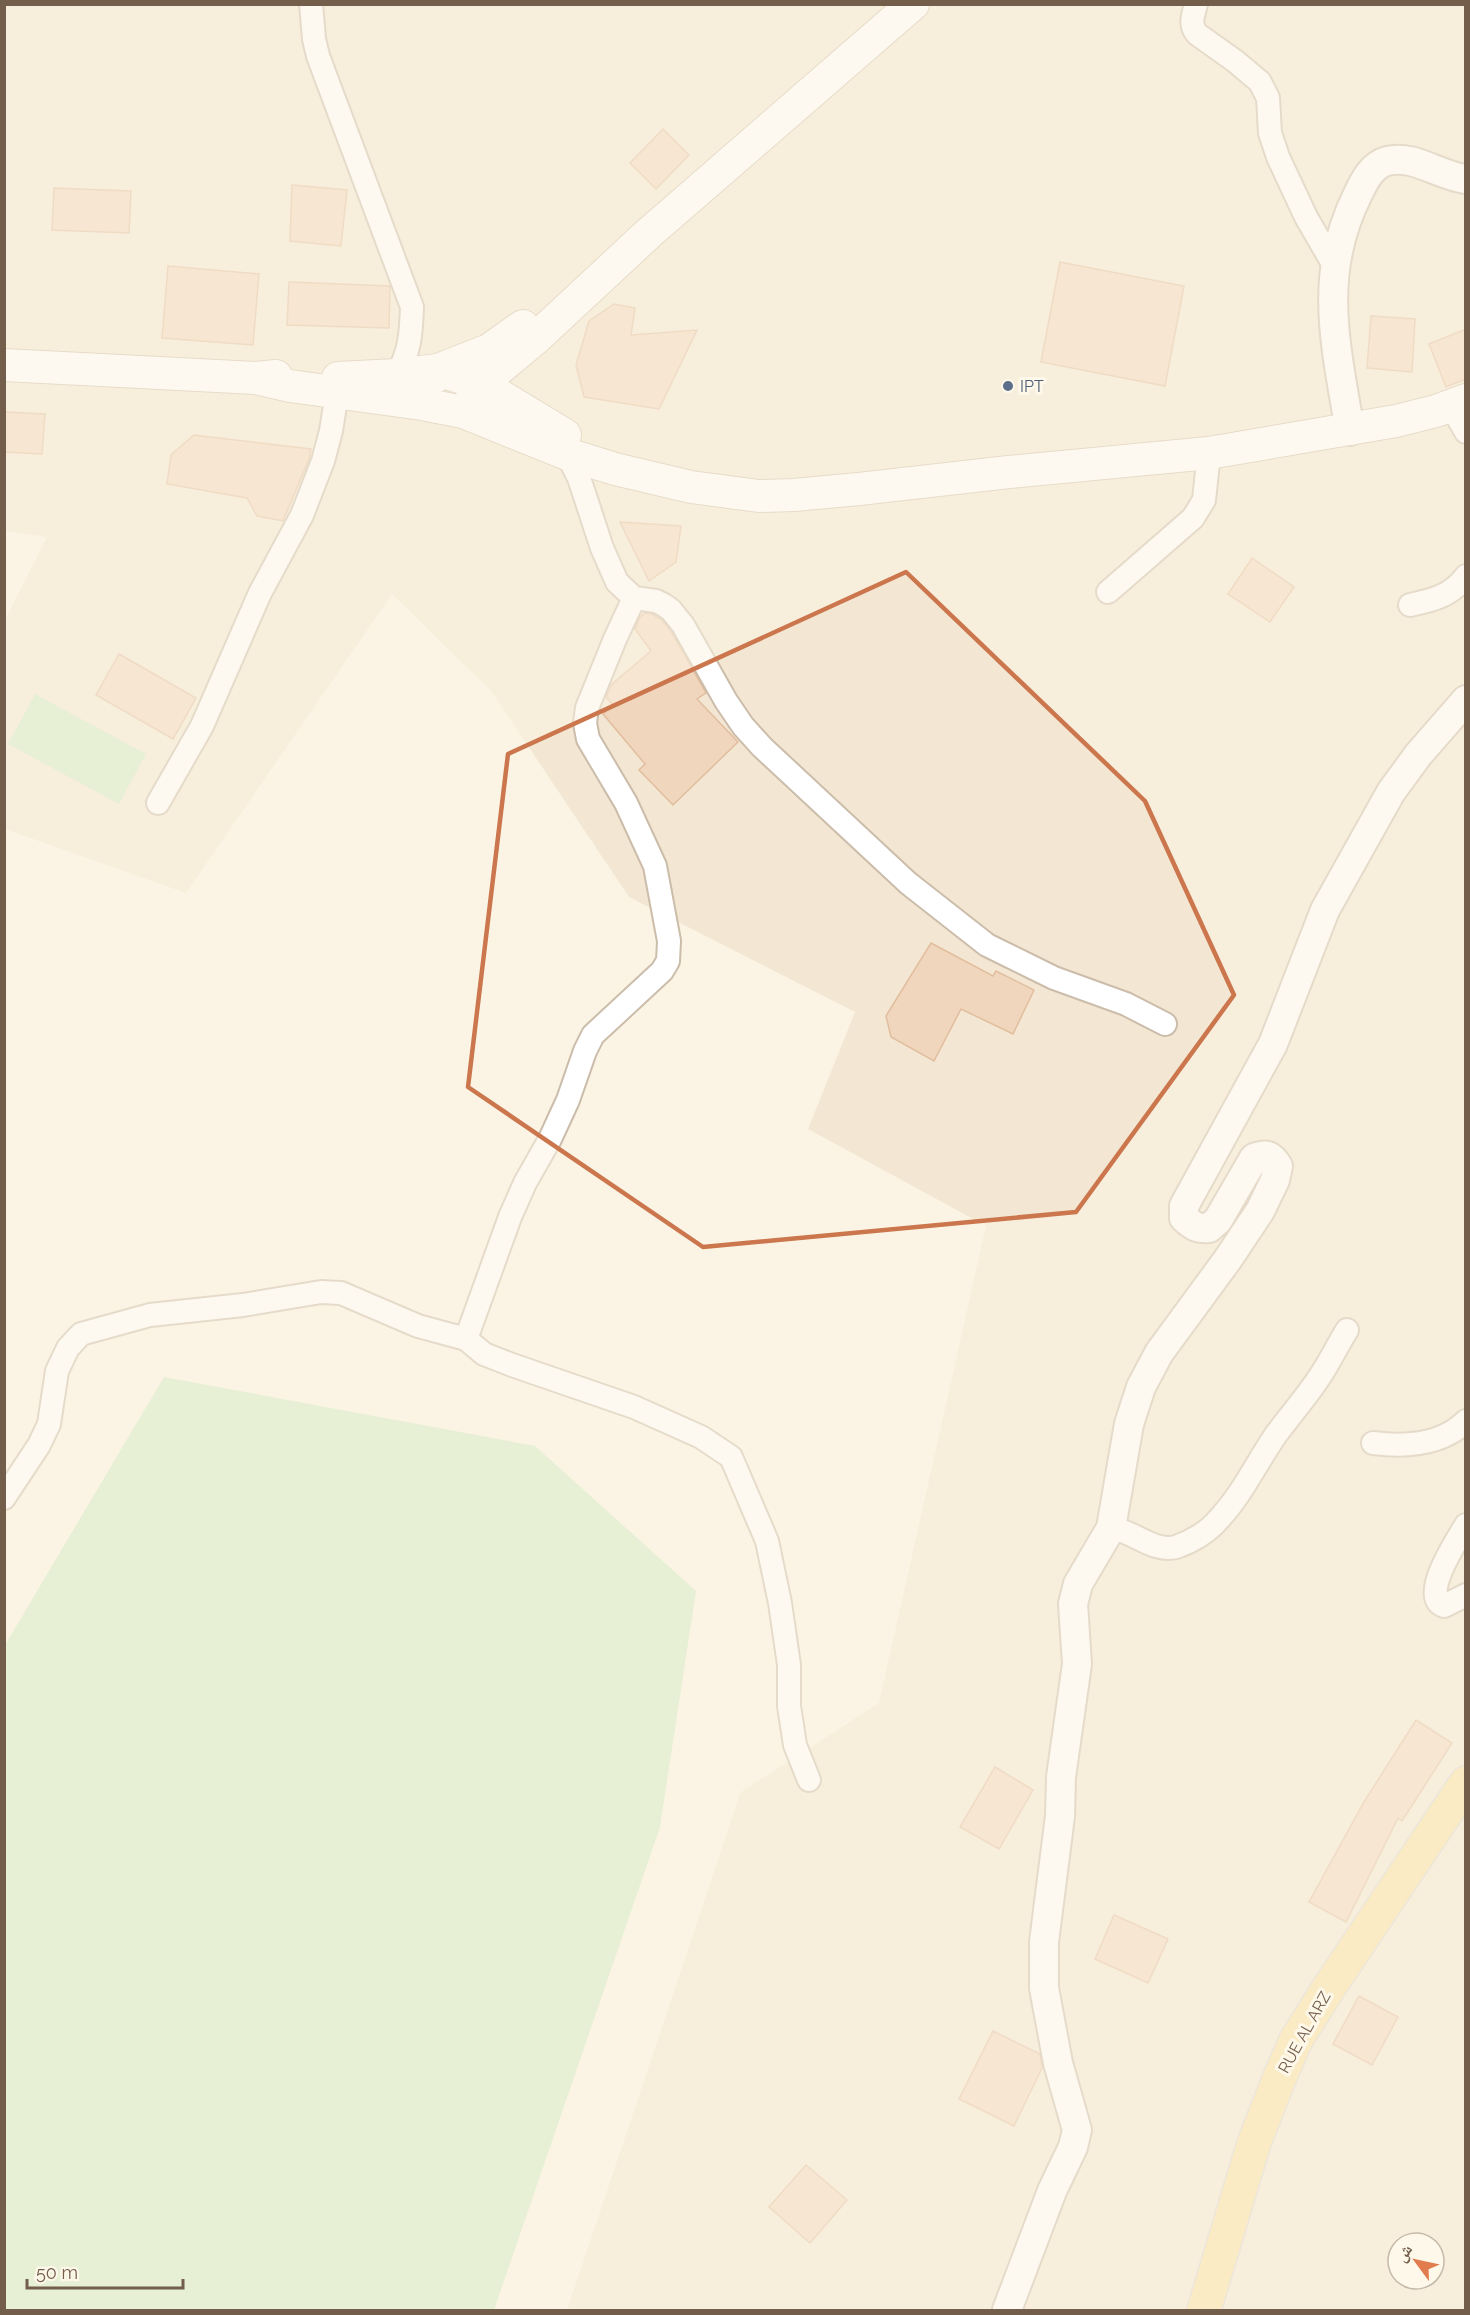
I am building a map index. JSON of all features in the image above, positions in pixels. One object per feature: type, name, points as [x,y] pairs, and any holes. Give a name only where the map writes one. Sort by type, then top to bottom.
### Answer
[{"type":"main road","points":[[463,412],[481,384],[535,339],[649,233],[913,4]]},
{"type":"main road","points":[[4,365],[256,378],[289,374],[342,378],[438,370],[489,350],[532,319],[609,256],[649,233]]},
{"type":"main road","points":[[438,370],[481,384],[634,474]]},
{"type":"main road","points":[[422,404],[438,370]]},
{"type":"main road","points":[[256,378],[290,386],[422,404],[463,412],[567,454],[634,474],[710,490],[759,496],[794,495],[1209,453],[1461,413]]},
{"type":"main road","name":"RUE AL ARZ","points":[[1203,2310],[1254,2143],[1296,2040],[1466,1783]]},
{"type":"street","points":[[311,4],[318,56],[412,307],[407,356],[397,375]]},
{"type":"street","points":[[1196,4],[1192,28],[1260,82],[1268,98],[1270,133],[1278,157],[1306,217],[1335,267]]},
{"type":"street","points":[[1350,431],[1333,327],[1332,298],[1341,234],[1348,212],[1368,176],[1385,161],[1405,159],[1456,178],[1466,179]]},
{"type":"street","points":[[158,803],[202,726],[260,593],[302,515],[328,441],[337,393]]},
{"type":"street","points":[[1108,592],[1193,518],[1204,500],[1209,453]]},
{"type":"street","points":[[567,454],[579,478],[602,548],[624,590],[634,598],[656,601],[671,610],[683,625],[726,701],[756,741],[882,859],[968,932],[1016,962],[1126,1004],[1166,1024]]},
{"type":"street","points":[[1410,605],[1449,594],[1466,576]]},
{"type":"street","points":[[466,1340],[510,1217],[568,1100],[592,1035],[663,971],[668,961],[669,941],[655,866],[630,812],[588,739],[585,723],[587,708],[634,598]]},
{"type":"street","points":[[1006,2310],[1052,2191],[1073,2147],[1077,2130],[1058,2064],[1044,1988],[1044,1942],[1060,1816],[1061,1777],[1077,1664],[1073,1604],[1078,1584],[1111,1528],[1129,1424],[1142,1387],[1159,1353],[1260,1211],[1275,1180],[1278,1166],[1272,1157],[1263,1154],[1254,1158],[1218,1220],[1209,1228],[1198,1229],[1184,1218],[1184,1206],[1273,1044],[1324,910],[1391,792],[1431,739],[1466,700]]},
{"type":"street","points":[[4,1498],[39,1445],[49,1424],[57,1371],[68,1348],[81,1334],[150,1315],[243,1305],[321,1292],[341,1293],[418,1326],[466,1340],[484,1354],[644,1411],[701,1437],[731,1457],[767,1541],[789,1665],[789,1706],[795,1745],[809,1780]]},
{"type":"street","points":[[1111,1528],[1122,1529],[1141,1540],[1160,1546],[1175,1547],[1206,1532],[1220,1519],[1238,1495],[1275,1437],[1323,1371],[1347,1330]]},
{"type":"street","points":[[1373,1443],[1398,1446],[1431,1440],[1452,1432],[1466,1421]]},
{"type":"street","points":[[1466,1525],[1440,1572],[1436,1598],[1440,1605],[1444,1606],[1466,1595]]},
{"type":"highlighted area","points":[[906,572],[1145,801],[1234,995],[1076,1212],[703,1247],[468,1087],[508,754]]},
{"type":"shaded area","points":[[5,5],[1465,5],[1465,2310],[567,2310],[741,1792],[879,1703],[986,1226],[808,1129],[855,1012],[629,897],[492,692],[392,594],[186,893],[5,829],[4,622],[47,537],[5,531]]},
{"type":"green space","points":[[35,694],[146,754],[119,804],[8,744]]},
{"type":"green space","points":[[164,1377],[535,1446],[696,1591],[660,1827],[494,2310],[5,2310],[5,1645]]},
{"type":"building","points":[[663,129],[689,155],[656,189],[630,163]]},
{"type":"building","points":[[292,185],[347,190],[341,246],[290,241]]},
{"type":"building","points":[[54,188],[131,191],[129,233],[52,230]]},
{"type":"building","points":[[1060,262],[1184,286],[1165,386],[1041,362]]},
{"type":"building","points":[[168,266],[259,274],[253,345],[162,338]]},
{"type":"building","points":[[289,282],[390,286],[389,328],[287,325]]},
{"type":"building","points":[[614,304],[635,308],[631,335],[697,330],[659,409],[584,397],[576,365],[589,321]]},
{"type":"building","points":[[1371,316],[1415,319],[1412,372],[1367,368]]},
{"type":"building","points":[[1466,329],[1466,379],[1446,387],[1429,344]]},
{"type":"building","points":[[4,412],[45,414],[42,454],[4,452]]},
{"type":"building","points":[[194,435],[311,449],[283,521],[257,516],[247,498],[167,484],[171,455]]},
{"type":"building","points":[[620,522],[681,526],[676,562],[649,581]]},
{"type":"building","points":[[1252,558],[1294,587],[1270,622],[1228,594]]},
{"type":"building","points":[[645,613],[662,620],[672,633],[706,693],[697,699],[738,742],[673,805],[639,770],[645,764],[603,714],[613,705],[606,697],[611,685],[651,651],[635,629],[640,617]]},
{"type":"building","points":[[119,654],[196,698],[173,739],[96,695]]},
{"type":"building","points":[[931,943],[993,976],[996,971],[1034,990],[1013,1034],[961,1009],[934,1061],[891,1037],[886,1016]]},
{"type":"building","points":[[1416,1720],[1452,1743],[1402,1821],[1398,1818],[1346,1922],[1309,1902],[1364,1802]]},
{"type":"building","points":[[995,1767],[1033,1790],[999,1849],[960,1827]]},
{"type":"building","points":[[1114,1915],[1168,1939],[1148,1983],[1095,1959]]},
{"type":"building","points":[[1359,1996],[1398,2017],[1372,2065],[1333,2044]]},
{"type":"building","points":[[993,2031],[1040,2054],[1042,2068],[1014,2126],[959,2099]]},
{"type":"building","points":[[806,2165],[847,2200],[810,2243],[769,2207]]},
{"type":"place","name":"IPT","points":[[1008,386]]}]
